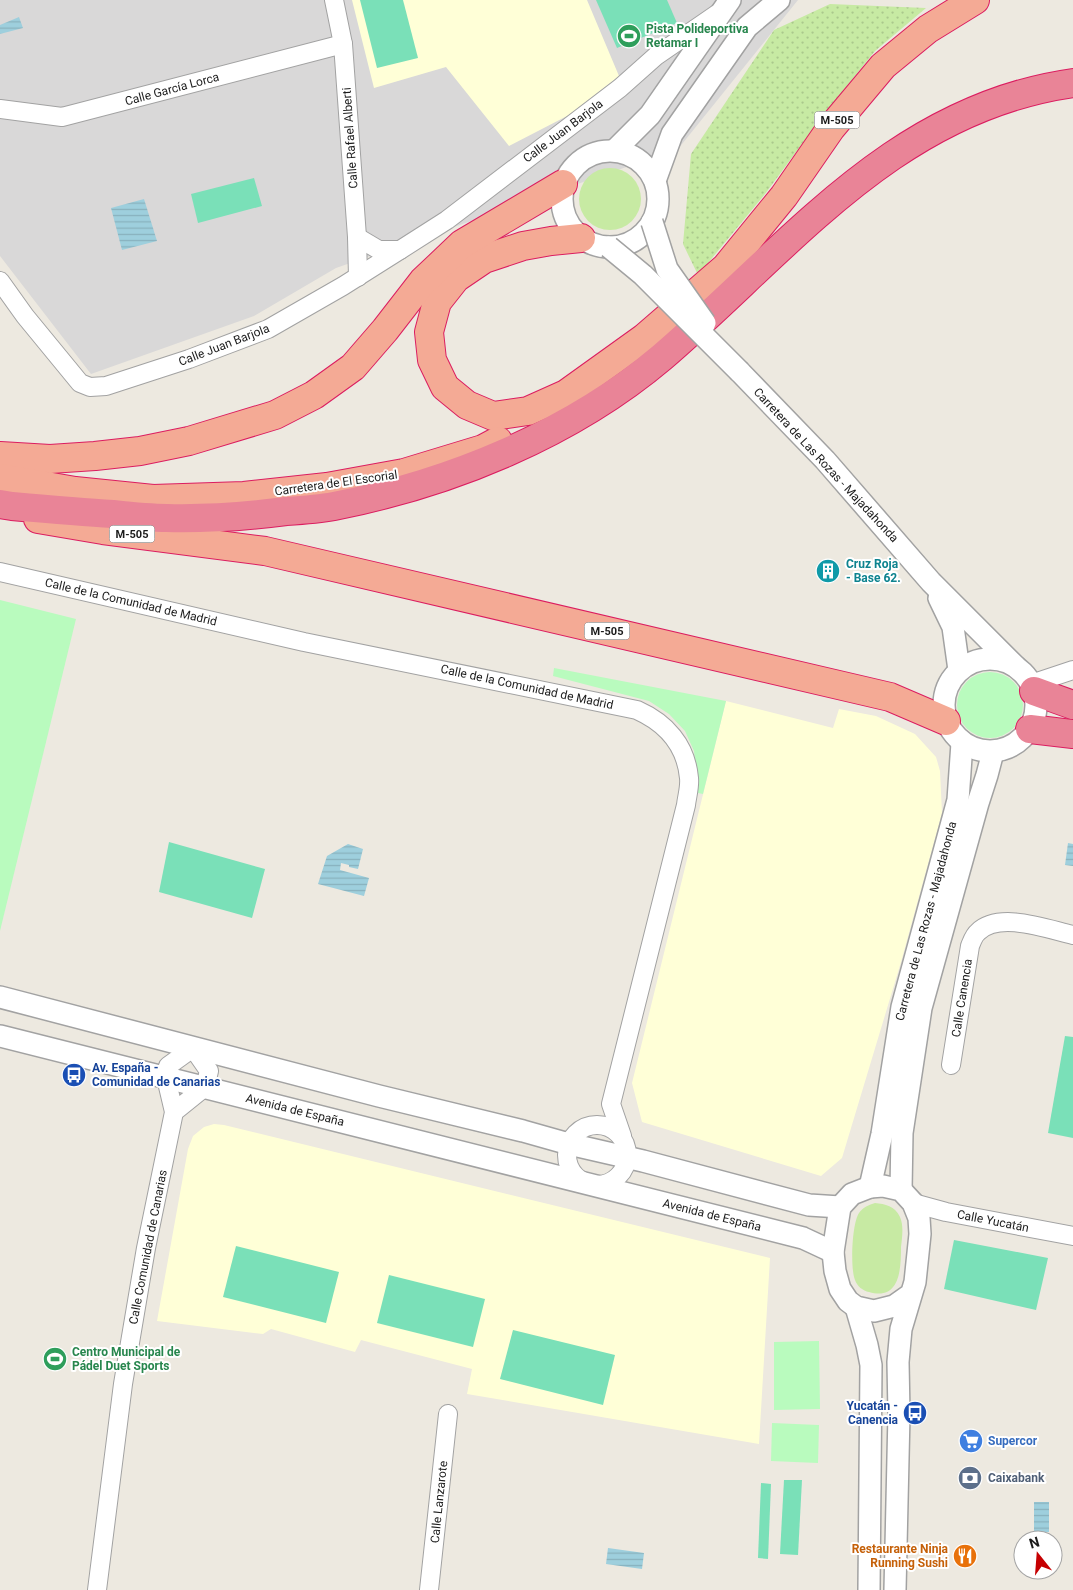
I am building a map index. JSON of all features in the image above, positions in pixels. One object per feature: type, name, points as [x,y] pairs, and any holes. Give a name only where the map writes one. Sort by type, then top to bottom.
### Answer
[{"type":"highway","name":"M-505","points":[[726,267],[784,196],[830,128],[883,66],[928,29],[975,0]]},
{"type":"highway","points":[[0,504],[165,518],[248,516],[332,506],[396,492],[490,460],[580,415],[620,389],[662,357],[831,202],[900,150],[931,131],[1004,99],[1073,83]]},
{"type":"highway","points":[[0,456],[50,459],[140,451],[189,440],[275,415],[314,395],[353,367],[385,330],[422,281],[462,244],[563,184]]},
{"type":"highway","points":[[581,238],[551,240],[523,246],[484,259],[456,278],[437,302],[429,332],[432,360],[445,386],[467,405],[493,416],[528,411],[566,394],[644,338],[726,267]]},
{"type":"highway","name":"Carretera de El Escorial","points":[[0,478],[75,491],[153,499],[244,496],[327,487],[404,474],[483,449],[571,402],[610,376],[652,344],[695,303],[726,267]]},
{"type":"highway","name":"M-505","points":[[0,512],[103,530],[265,551],[890,697],[946,721]]},
{"type":"highway","points":[[1033,687],[1073,704]]},
{"type":"highway","points":[[1030,729],[1073,734]]},
{"type":"street","name":"Calle Rafael Alberti","points":[[334,0],[344,44],[358,277]]},
{"type":"street","points":[[655,181],[672,134],[747,28],[780,0]]},
{"type":"street","points":[[615,150],[650,115],[727,5]]},
{"type":"street","name":"Calle Juan Barjola","points":[[0,281],[25,316],[80,383],[90,388],[106,386],[189,359],[268,329],[358,277],[447,220],[620,88],[656,56],[727,5]]},
{"type":"street","name":"Calle García Lorca","points":[[0,109],[62,118],[344,44]]},
{"type":"street","points":[[615,150],[626,153],[639,160],[655,181],[658,202],[652,222],[634,240],[622,245],[600,246],[581,238],[572,230],[566,220],[561,196],[563,184],[569,172],[578,162],[589,155],[615,150]]},
{"type":"street","name":"Carretera de Las Rozas - Majadahonda","points":[[652,222],[667,269],[740,372]]},
{"type":"street","points":[[357,237],[379,250],[400,250]]},
{"type":"street","name":"Carretera de Las Rozas - Majadahonda","points":[[609,247],[643,275],[740,372],[825,460],[931,582],[1015,666]]},
{"type":"street","name":"Calle de la Comunidad de Madrid","points":[[0,572],[304,642],[637,710],[648,715],[664,727],[673,735],[685,757],[689,780],[686,805],[611,1104]]},
{"type":"street","name":"Carretera de Las Rozas - Majadahonda","points":[[931,582],[953,627],[959,670]]},
{"type":"street","points":[[992,659],[1004,661],[1015,666],[1024,674],[1033,687],[1037,704],[1035,717],[1030,729],[1020,741],[1007,748],[992,752],[976,750],[962,743],[954,735],[946,721],[943,710],[946,690],[959,670],[980,660],[992,659]]},
{"type":"street","points":[[1033,687],[1073,670]]},
{"type":"street","name":"Carretera de Las Rozas - Majadahonda","points":[[870,1187],[882,1134],[902,1007],[958,800],[962,743]]},
{"type":"street","name":"Carretera de Las Rozas - Majadahonda","points":[[907,1197],[902,1133],[920,1008],[992,752]]},
{"type":"street","name":"Calle Canencia","points":[[951,1065],[970,946],[977,932],[993,922],[1010,921],[1073,935]]},
{"type":"street","points":[[0,997],[569,1144],[810,1204],[840,1207]]},
{"type":"street","name":"Avenida de España","points":[[0,1036],[803,1238],[833,1252]]},
{"type":"street","points":[[166,1078],[168,1066],[193,1048]]},
{"type":"street","points":[[174,1112],[205,1087],[209,1071],[193,1048]]},
{"type":"street","name":"Calle Comunidad de Canarias","points":[[97,1590],[123,1384],[146,1248],[174,1112],[166,1078]]},
{"type":"street","points":[[587,1126],[611,1104],[627,1147],[628,1158]]},
{"type":"street","points":[[569,1144],[579,1130],[596,1124],[615,1130],[622,1136]]},
{"type":"street","name":"Avenida de España","points":[[569,1144],[568,1164],[580,1180],[590,1184],[600,1185],[610,1182],[619,1176],[625,1168],[628,1158]]},
{"type":"street","points":[[895,1590],[899,1414],[898,1362],[902,1328],[915,1282],[920,1234],[919,1218],[907,1197],[883,1186],[870,1187],[852,1194],[840,1207],[833,1252],[835,1271],[840,1289],[856,1307],[874,1311],[894,1306],[911,1294]]},
{"type":"street","name":"Calle Yucatán","points":[[907,1197],[946,1212],[1073,1236]]},
{"type":"street","points":[[856,1307],[871,1365],[869,1590]]},
{"type":"street","name":"Calle Lanzarote","points":[[429,1590],[448,1414]]},
{"type":"shaded area","points":[[0,0],[798,0],[678,149],[336,268],[254,316],[91,374],[0,256]]},
{"type":"shaded area","points":[[352,0],[587,0],[619,76],[569,115],[509,146],[446,67],[374,88]]},
{"type":"shaded area","points":[[726,701],[833,728],[839,709],[876,716],[915,734],[936,757],[940,771],[942,813],[901,962],[842,1158],[821,1176],[642,1122],[632,1083]]},
{"type":"shaded area","points":[[214,1124],[770,1258],[759,1444],[467,1394],[472,1369],[361,1340],[355,1352],[271,1329],[263,1334],[157,1321],[188,1149],[193,1136],[204,1127]]},
{"type":"green space","points":[[360,0],[403,0],[418,58],[377,68]]},
{"type":"green space","name":"Pista Polideportiva Retamar I","points":[[596,0],[667,0],[677,23],[617,48]]},
{"type":"green space","points":[[830,4],[926,8],[875,51],[822,117],[765,194],[698,275],[683,244],[691,154],[774,30]]},
{"type":"green space","points":[[604,168],[616,168],[632,177],[639,187],[641,199],[639,211],[632,221],[616,230],[604,230],[593,225],[584,216],[579,205],[579,193],[584,182],[593,173]]},
{"type":"green space","points":[[254,178],[262,206],[198,223],[191,194]]},
{"type":"green space","points":[[0,600],[76,619],[0,931]]},
{"type":"green space","points":[[554,668],[726,701],[703,794],[698,793],[694,751],[685,731],[669,714],[649,701],[553,676]]},
{"type":"green space","points":[[990,672],[1003,674],[1018,687],[1021,692],[1023,705],[1021,718],[1008,733],[1003,736],[990,738],[977,736],[962,723],[959,718],[957,705],[959,692],[972,677],[977,674]]},
{"type":"green space","points":[[169,842],[265,869],[252,918],[159,892]]},
{"type":"green space","points":[[1065,1036],[1073,1037],[1073,1138],[1048,1133]]},
{"type":"green space","points":[[875,1203],[893,1208],[900,1217],[902,1228],[897,1281],[893,1288],[879,1294],[862,1289],[859,1286],[853,1274],[852,1256],[853,1235],[859,1213],[868,1205]]},
{"type":"green space","points":[[954,1240],[1048,1258],[1036,1310],[944,1289]]},
{"type":"green space","points":[[236,1246],[339,1272],[326,1323],[223,1297]]},
{"type":"green space","points":[[389,1275],[485,1299],[473,1347],[377,1323]]},
{"type":"green space","points":[[513,1330],[615,1355],[603,1405],[500,1379]]},
{"type":"green space","points":[[819,1341],[820,1409],[774,1410],[774,1342]]},
{"type":"green space","points":[[772,1423],[819,1425],[818,1463],[771,1461]]},
{"type":"green space","points":[[784,1480],[802,1480],[798,1555],[780,1554]]},
{"type":"green space","points":[[761,1483],[771,1484],[768,1559],[758,1558]]},
{"type":"water","points":[[19,17],[23,28],[0,34],[0,25]]},
{"type":"water","points":[[144,199],[157,241],[122,250],[111,208]]},
{"type":"water","points":[[1068,843],[1073,844],[1073,866],[1065,865]]},
{"type":"water","points":[[348,844],[363,849],[358,869],[341,863],[340,870],[369,878],[364,896],[318,884],[327,856]]},
{"type":"water","points":[[1034,1502],[1049,1502],[1049,1530],[1034,1530]]},
{"type":"water","points":[[608,1548],[644,1553],[642,1569],[606,1564]]},
{"type":"place","name":"Pista Polideportiva Retamar I","points":[[629,36]]},
{"type":"place","name":"Cruz Roja - Base 62.","points":[[828,571]]},
{"type":"place","name":"Av. España - Comunidad de Canarias","points":[[74,1075]]},
{"type":"place","name":"Centro Municipal de Pádel Duet Sports","points":[[55,1359]]},
{"type":"place","name":"Yucatán - Canencia","points":[[915,1413]]},
{"type":"place","name":"Supercor","points":[[971,1441]]},
{"type":"place","name":"Caixabank","points":[[970,1478]]},
{"type":"place","name":"Restaurante Ninja Running Sushi","points":[[965,1556]]}]
